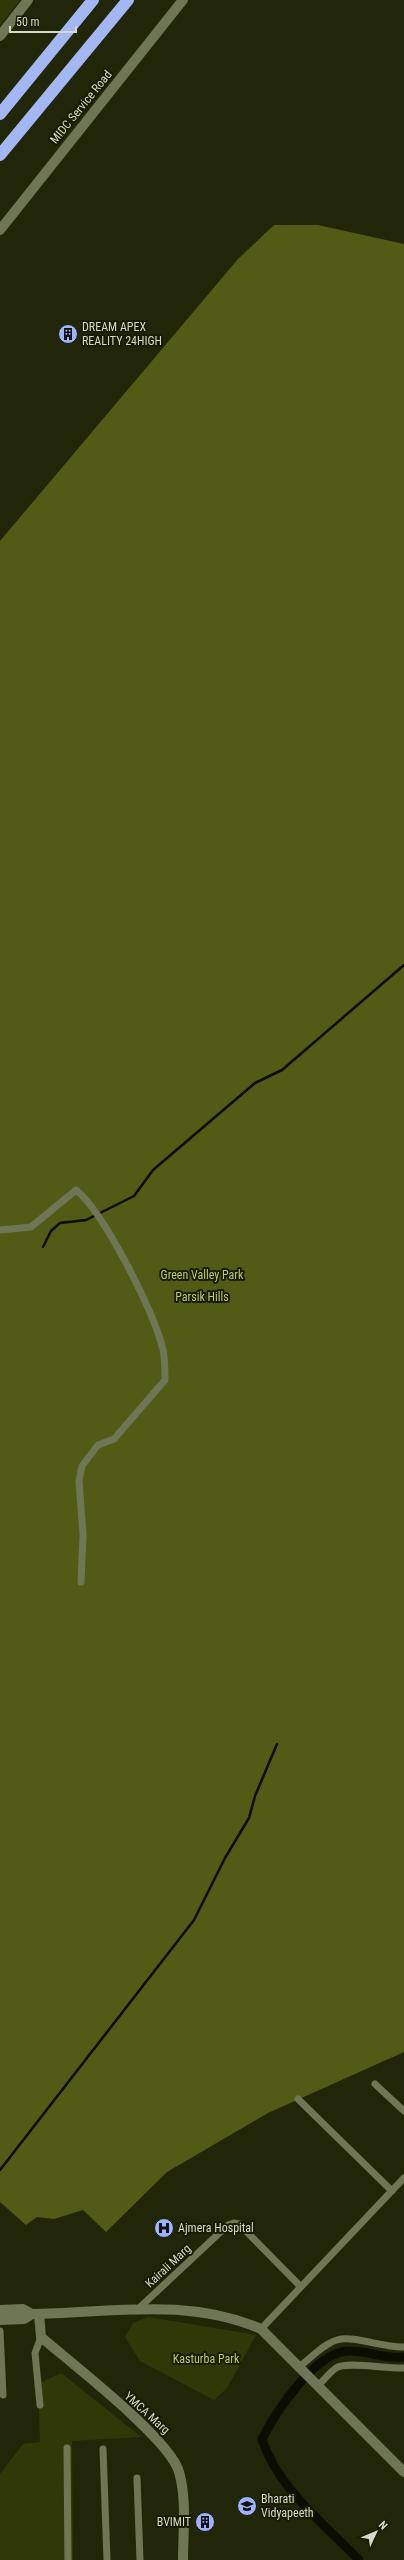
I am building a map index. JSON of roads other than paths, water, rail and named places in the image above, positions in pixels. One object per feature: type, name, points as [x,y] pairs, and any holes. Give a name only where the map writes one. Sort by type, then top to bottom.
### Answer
[{"type":"highway","points":[[0,114],[93,0]]},
{"type":"highway","points":[[0,155],[128,0]]},
{"type":"main road","points":[[0,36],[28,0]]},
{"type":"main road","name":"MIDC Service Road","points":[[0,230],[183,0]]},
{"type":"main road","points":[[0,2310],[24,2309],[36,2314]]},
{"type":"main road","points":[[0,2320],[24,2319],[36,2314],[138,2309],[186,2309],[213,2312],[236,2318],[261,2329],[404,2472]]},
{"type":"main road","points":[[36,2314],[41,2337]]},
{"type":"main road","name":"YMCA Marg","points":[[41,2337],[149,2431],[174,2458],[182,2484],[183,2560]]},
{"type":"street","points":[[0,1230],[31,1227],[76,1190],[86,1197],[137,1286],[152,1319],[163,1350],[165,1380],[114,1440],[98,1445],[82,1466],[79,1481],[83,1535],[81,1582]]},
{"type":"street","points":[[375,2084],[404,2111]]},
{"type":"street","points":[[298,2099],[392,2190]]},
{"type":"street","points":[[261,2329],[300,2286],[404,2178]]},
{"type":"street","name":"Kairali Marg","points":[[138,2309],[228,2225],[234,2222],[239,2224],[300,2286]]},
{"type":"street","points":[[0,2331],[3,2395]]},
{"type":"street","points":[[40,2405],[35,2353],[41,2337]]},
{"type":"street","points":[[300,2369],[336,2340],[350,2338],[391,2348],[404,2347]]},
{"type":"street","points":[[317,2385],[331,2372],[343,2364],[385,2369],[404,2368]]},
{"type":"street","points":[[67,2448],[68,2560]]},
{"type":"street","points":[[103,2449],[106,2560]]},
{"type":"street","points":[[137,2478],[140,2560]]},
{"type":"waterway","points":[[43,1247],[51,1231],[60,1223],[86,1220],[134,1196],[153,1170],[255,1083],[282,1070],[404,965]]},
{"type":"waterway","points":[[0,2170],[194,1920],[225,1858],[249,1818],[255,1796],[277,1744]]},
{"type":"waterway","points":[[359,2560],[317,2519],[290,2489],[269,2457],[262,2439],[268,2427],[298,2384],[311,2371],[337,2353],[350,2351],[390,2357],[404,2357]]},
{"type":"place","name":"DREAM APEX REALITY 24HIGH","points":[[68,334]]},
{"type":"place","name":"Ajmera Hospital","points":[[164,2228]]},
{"type":"place","name":"Bharati Vidyapeeth","points":[[247,2506]]},
{"type":"place","name":"BVIMIT","points":[[205,2522]]},
{"type":"park label","name":"Green Valley Park","points":[[202,1275]]},
{"type":"park label","name":"Parsik Hills","points":[[202,1297]]},
{"type":"park label","name":"Kasturba Park","points":[[206,2359]]}]
